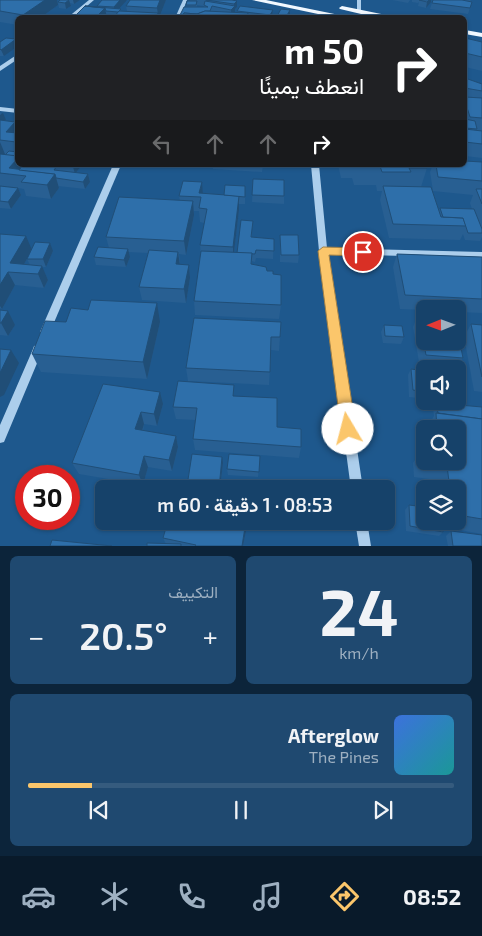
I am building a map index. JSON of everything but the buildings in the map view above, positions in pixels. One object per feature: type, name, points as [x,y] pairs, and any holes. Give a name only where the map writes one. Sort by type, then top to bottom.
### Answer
[{"type":"main road","points":[[254,0],[320,15]]},
{"type":"main road","points":[[297,0],[377,15]]},
{"type":"main road","points":[[467,32],[482,35]]},
{"type":"main road","points":[[467,41],[474,42]]},
{"type":"street","points":[[73,15],[92,0]]},
{"type":"street","points":[[178,15],[184,0]]},
{"type":"street","points":[[359,0],[359,11]]},
{"type":"street","points":[[0,69],[15,58]]},
{"type":"street","points":[[0,109],[15,111]]},
{"type":"street","points":[[1,434],[115,167]]},
{"type":"street","points":[[315,167],[323,251],[356,480]]},
{"type":"street","points":[[323,251],[482,255]]},
{"type":"street","points":[[362,530],[365,546]]},
{"type":"route","points":[[348,429],[323,251],[363,252]]}]
